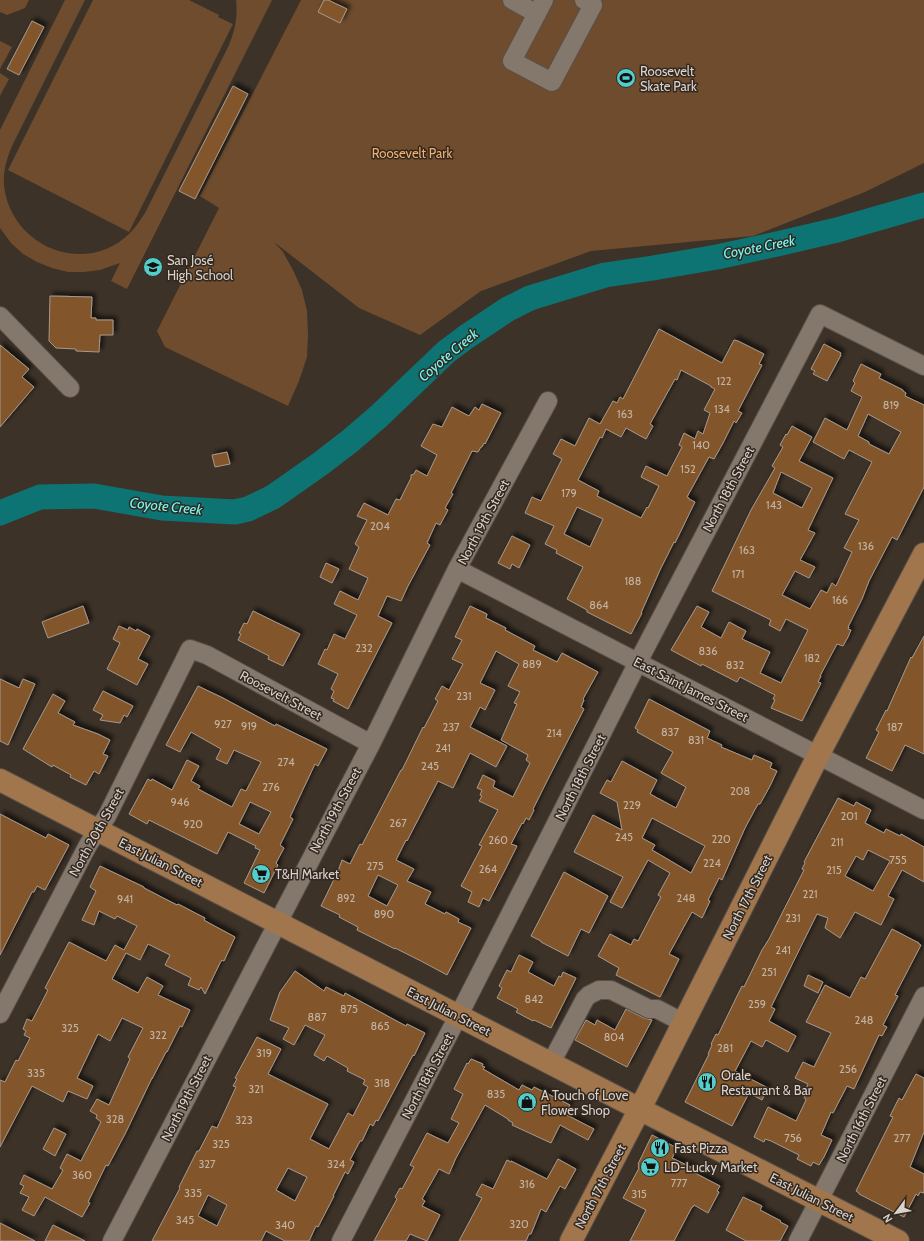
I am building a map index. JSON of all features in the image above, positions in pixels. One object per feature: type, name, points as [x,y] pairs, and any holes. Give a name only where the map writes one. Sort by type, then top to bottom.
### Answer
[{"type":"main road","name":"North 17th Street","points":[[571,1241],[684,1023],[818,755],[924,554]]},
{"type":"main road","name":"East Julian Street","points":[[0,780],[898,1241]]},
{"type":"street","points":[[512,0],[541,7],[512,60],[552,82],[593,5],[584,0]]},
{"type":"street","name":"North 18th Street","points":[[341,1241],[458,1016],[638,662],[820,314],[924,366]]},
{"type":"street","points":[[0,316],[70,388]]},
{"type":"street","name":"North 19th Street","points":[[112,1241],[371,744],[457,569],[548,401]]},
{"type":"street","name":"East Saint James Street","points":[[457,569],[924,810]]},
{"type":"street","name":"Roosevelt Street","points":[[190,649],[207,655],[371,744]]},
{"type":"street","name":"North 20th Street","points":[[0,1014],[88,845],[107,816],[190,649]]},
{"type":"street","points":[[551,1063],[584,1000],[593,992],[599,990],[605,989],[616,992],[649,1009],[657,1009],[684,1023]]},
{"type":"street","name":"North 16th Street","points":[[798,1241],[924,996]]},
{"type":"green space","points":[[0,0],[29,0],[25,8],[7,15],[0,12]]},
{"type":"green space","points":[[65,0],[85,0],[8,155],[4,175],[4,185],[9,206],[20,225],[35,239],[52,249],[72,254],[92,253],[112,246],[130,233],[134,228],[145,213],[229,45],[236,23],[236,0],[272,0],[127,289],[111,281],[120,263],[100,270],[84,272],[68,272],[52,268],[23,254],[11,243],[0,228],[0,130]]},
{"type":"green space","points":[[93,0],[189,0],[233,24],[129,232],[8,170]]},
{"type":"green space","name":"Roosevelt Park","points":[[301,0],[924,0],[924,163],[865,192],[753,236],[591,251],[481,291],[420,335],[359,308],[274,242],[283,252],[293,270],[302,290],[307,311],[307,357],[299,381],[288,406],[165,347],[157,331],[219,208],[200,196]]},
{"type":"green space","points":[[0,41],[12,47],[0,69]]},
{"type":"green space","points":[[0,73],[9,79],[0,96]]},
{"type":"building","points":[[324,0],[328,0],[347,9],[340,23],[318,12]]},
{"type":"building","points":[[32,21],[44,27],[19,75],[7,69]]},
{"type":"building","points":[[233,86],[248,94],[195,199],[179,191]]},
{"type":"building","points":[[50,296],[92,297],[91,318],[96,318],[96,320],[113,320],[113,335],[100,335],[99,352],[56,348],[49,341]]},
{"type":"building","points":[[659,329],[722,363],[734,340],[764,354],[759,364],[762,365],[738,411],[742,413],[736,423],[734,421],[714,459],[709,457],[687,497],[695,502],[660,570],[642,613],[631,634],[587,612],[587,610],[567,599],[583,567],[556,553],[557,550],[545,544],[554,526],[525,513],[532,497],[541,501],[562,459],[553,454],[561,439],[575,446],[589,418],[600,424],[613,401],[617,403],[620,397],[623,399]],"holes":[[[681,370],[715,389],[704,410],[710,413],[703,434],[698,431],[695,439],[684,433],[679,445],[682,447],[667,476],[646,466],[641,477],[659,486],[641,518],[597,496],[599,491],[578,480],[600,437],[602,438],[606,429],[621,437],[626,428],[646,439],[653,426],[650,424],[675,379],[677,380]],[[577,507],[603,519],[590,547],[564,534]]]},
{"type":"building","points":[[824,344],[841,353],[827,381],[813,374],[815,371],[811,369]]},
{"type":"building","points":[[0,345],[29,369],[22,377],[34,387],[0,427]]},
{"type":"building","points":[[861,364],[881,374],[879,378],[903,390],[906,393],[905,396],[924,405],[924,487],[897,540],[892,537],[869,581],[848,627],[848,629],[851,630],[848,637],[843,646],[837,644],[820,676],[818,682],[821,683],[802,721],[771,708],[775,700],[773,699],[775,695],[740,677],[737,682],[702,664],[701,666],[671,650],[697,606],[709,612],[701,627],[721,638],[729,622],[746,631],[742,639],[770,652],[760,673],[781,683],[808,630],[786,619],[780,631],[769,625],[771,620],[712,591],[751,510],[775,468],[772,466],[783,447],[780,445],[792,426],[812,437],[799,461],[833,478],[808,530],[815,533],[800,560],[815,567],[809,578],[795,571],[782,595],[810,609],[821,590],[827,593],[832,583],[836,586],[852,552],[844,548],[859,520],[845,514],[872,462],[849,450],[844,459],[813,442],[825,418],[847,430],[862,397],[851,391],[855,383],[853,381]],"holes":[[[868,414],[901,432],[889,454],[869,444],[869,442],[858,436]],[[781,472],[812,488],[802,508],[773,493]]]},
{"type":"building","points":[[482,404],[501,413],[485,444],[484,443],[478,452],[472,451],[451,493],[453,494],[445,508],[448,510],[440,525],[436,523],[427,543],[430,545],[401,601],[387,596],[378,616],[392,623],[348,709],[333,701],[334,699],[331,698],[334,691],[331,689],[338,674],[318,664],[325,649],[327,650],[334,634],[345,639],[357,615],[334,604],[340,591],[358,600],[368,578],[349,569],[359,547],[355,544],[367,520],[357,516],[364,503],[388,515],[396,499],[400,500],[411,478],[411,475],[414,474],[416,470],[427,476],[437,455],[421,446],[433,424],[442,427],[452,407],[469,416],[475,407],[479,410]]},
{"type":"building","points":[[227,452],[230,464],[215,467],[212,455]]},
{"type":"building","points":[[512,536],[530,545],[519,568],[512,564],[510,569],[498,563]]},
{"type":"building","points":[[326,563],[339,569],[332,583],[320,577]]},
{"type":"building","points":[[83,606],[89,623],[48,638],[42,622]]},
{"type":"building","points":[[470,606],[487,614],[486,618],[506,628],[505,630],[535,646],[533,650],[557,662],[562,653],[598,672],[583,699],[584,700],[581,707],[584,709],[533,809],[534,810],[529,820],[526,818],[523,824],[522,823],[511,844],[517,846],[506,868],[489,901],[483,898],[479,907],[468,902],[472,892],[461,886],[482,846],[479,845],[498,810],[479,801],[482,796],[480,795],[482,790],[477,788],[483,775],[495,781],[493,787],[513,797],[530,763],[526,760],[528,755],[501,740],[517,704],[514,703],[520,692],[508,686],[519,664],[496,651],[480,683],[495,690],[485,710],[480,707],[470,727],[507,746],[496,767],[470,753],[453,788],[438,781],[396,860],[414,869],[407,881],[431,892],[425,904],[445,914],[446,912],[459,919],[458,922],[471,928],[447,975],[357,930],[358,927],[339,917],[340,915],[321,906],[342,860],[350,864],[360,844],[362,845],[438,701],[435,699],[442,686],[449,690],[463,664],[452,659],[462,640],[455,637]],"holes":[[[378,875],[398,885],[387,906],[368,896]]]},
{"type":"building","points":[[253,611],[300,634],[283,666],[268,659],[269,656],[238,640],[241,634],[239,633],[244,623],[247,624]]},
{"type":"building","points":[[119,626],[128,630],[129,627],[136,631],[137,629],[150,636],[138,659],[148,664],[137,685],[107,669],[120,643],[113,639]]},
{"type":"building","points":[[924,636],[924,754],[905,745],[892,771],[866,758],[879,732],[876,730],[886,710],[887,711],[911,657],[912,658]]},
{"type":"building","points":[[0,679],[19,688],[23,679],[35,684],[8,745],[0,741]]},
{"type":"building","points":[[198,686],[275,726],[276,724],[327,749],[318,766],[315,764],[290,817],[293,819],[280,845],[284,848],[276,863],[278,865],[264,893],[244,883],[260,850],[255,848],[256,846],[228,832],[217,854],[149,820],[147,824],[129,814],[148,779],[151,781],[152,779],[172,790],[187,760],[199,766],[191,781],[200,786],[198,789],[232,807],[241,789],[246,791],[261,762],[234,750],[227,764],[216,759],[221,749],[191,732],[180,752],[166,745]],"holes":[[[250,802],[271,812],[259,834],[239,824]]]},
{"type":"building","points":[[103,691],[133,706],[127,717],[124,715],[120,723],[100,720],[103,715],[93,710]]},
{"type":"building","points":[[53,694],[65,701],[58,713],[75,722],[73,725],[110,740],[103,754],[108,756],[99,774],[94,771],[86,785],[70,777],[71,775],[53,765],[52,767],[23,749]]},
{"type":"building","points":[[649,699],[710,731],[707,738],[722,745],[721,747],[752,760],[754,755],[772,763],[770,768],[777,771],[760,804],[758,804],[745,828],[722,880],[719,878],[708,900],[710,901],[702,918],[692,912],[669,954],[679,959],[660,997],[616,975],[619,968],[598,956],[610,934],[631,945],[634,939],[638,941],[661,897],[658,895],[670,873],[648,860],[622,908],[610,902],[623,877],[574,852],[593,815],[622,830],[617,802],[600,793],[607,780],[611,782],[622,761],[657,780],[650,794],[676,808],[686,787],[661,773],[673,752],[637,732],[638,730],[635,728]],"holes":[[[652,818],[705,846],[691,873],[652,850],[655,845],[642,838]]]},
{"type":"building","points":[[838,798],[854,806],[856,802],[871,810],[865,823],[884,833],[886,829],[900,836],[901,834],[924,847],[924,882],[902,870],[888,896],[894,899],[881,925],[855,912],[840,938],[825,928],[828,918],[817,914],[771,1007],[775,1009],[769,1021],[796,1036],[788,1052],[766,1040],[762,1047],[751,1041],[735,1071],[768,1088],[762,1100],[749,1093],[732,1126],[685,1102],[709,1054],[711,1044],[716,1034],[718,1035],[742,986],[744,987],[804,870],[802,869],[805,863],[804,862]],"holes":[[[868,850],[890,861],[873,891],[845,876],[856,856],[863,860]]]},
{"type":"building","points":[[0,814],[46,838],[48,834],[69,845],[45,890],[37,886],[34,892],[32,892],[0,955]]},
{"type":"building","points":[[100,866],[205,918],[204,920],[235,937],[224,961],[222,960],[220,963],[205,994],[201,987],[199,990],[188,985],[191,978],[165,965],[170,955],[148,944],[140,960],[126,953],[112,979],[138,993],[147,977],[163,986],[158,995],[190,1010],[182,1027],[180,1026],[152,1078],[108,1166],[106,1165],[88,1202],[90,1203],[82,1217],[45,1197],[34,1216],[22,1210],[29,1197],[20,1193],[24,1186],[20,1184],[24,1175],[52,1189],[63,1170],[60,1168],[67,1154],[81,1161],[101,1122],[96,1118],[97,1115],[90,1111],[97,1099],[109,1105],[130,1059],[128,1057],[143,1028],[122,1018],[110,1041],[98,1034],[77,1078],[93,1086],[87,1099],[68,1091],[63,1102],[32,1086],[0,1147],[0,1080],[5,1082],[16,1060],[18,1061],[30,1038],[24,1035],[26,1031],[23,1029],[27,1019],[32,1021],[48,990],[45,988],[69,942],[106,961],[115,945],[124,950],[137,926],[117,916],[115,919],[99,911],[94,925],[82,920],[96,891],[90,887]]},
{"type":"building","points":[[564,872],[608,896],[589,933],[581,929],[568,956],[531,936]]},
{"type":"building","points":[[892,929],[921,945],[895,995],[898,996],[883,1025],[887,1027],[882,1036],[879,1035],[854,1089],[847,1086],[833,1113],[831,1112],[821,1135],[832,1140],[824,1157],[819,1165],[813,1162],[811,1166],[797,1159],[799,1155],[771,1141],[765,1139],[764,1142],[754,1137],[768,1107],[796,1121],[806,1100],[804,1097],[808,1090],[806,1089],[808,1084],[795,1078],[803,1062],[814,1067],[831,1033],[806,1022],[825,985],[850,998],[861,977],[865,979]]},
{"type":"building","points":[[519,955],[533,962],[528,972],[554,986],[559,976],[561,977],[563,972],[576,978],[551,1028],[516,1012],[518,1009],[497,998],[502,988],[499,986],[507,970],[511,972]]},
{"type":"building","points":[[295,971],[324,991],[326,987],[344,996],[345,993],[406,1026],[407,1024],[425,1033],[378,1121],[376,1120],[373,1126],[370,1124],[362,1141],[360,1141],[350,1160],[354,1162],[348,1174],[345,1172],[318,1227],[316,1226],[309,1241],[285,1241],[266,1231],[261,1241],[152,1241],[180,1188],[179,1187],[197,1151],[199,1151],[212,1126],[217,1128],[236,1087],[233,1086],[237,1079],[235,1078],[257,1037],[281,1049],[268,1074],[328,1104],[310,1139],[329,1149],[348,1113],[353,1116],[368,1087],[363,1084],[365,1080],[347,1071],[348,1068],[327,1056],[324,1061],[314,1055],[325,1035],[305,1025],[294,1045],[283,1039],[289,1028],[270,1020],[280,992]],"holes":[[[288,1168],[307,1177],[295,1201],[276,1190]],[[208,1195],[227,1205],[217,1226],[198,1216]]]},
{"type":"building","points":[[808,975],[823,982],[818,993],[804,986]]},
{"type":"building","points":[[626,1009],[644,1018],[652,1020],[627,1067],[575,1040],[586,1020],[595,1025],[597,1020],[615,1030]]},
{"type":"building","points":[[471,1059],[483,1064],[482,1066],[485,1067],[483,1069],[519,1090],[522,1085],[532,1090],[534,1087],[570,1105],[565,1114],[594,1129],[588,1140],[560,1125],[551,1143],[512,1125],[513,1123],[508,1119],[485,1105],[449,1174],[439,1169],[422,1199],[425,1201],[422,1206],[440,1215],[427,1241],[410,1234],[406,1241],[374,1241],[397,1199],[395,1197],[400,1188],[402,1189],[414,1167],[410,1165],[427,1133],[448,1143],[459,1123],[451,1119],[463,1094],[454,1089],[467,1063],[468,1064]]},
{"type":"building","points":[[916,1074],[924,1078],[924,1132],[910,1167],[924,1174],[924,1193],[920,1192],[918,1196],[916,1194],[904,1217],[859,1194],[856,1191],[893,1117],[890,1116],[899,1098],[902,1100]]},
{"type":"building","points":[[54,1128],[66,1134],[55,1156],[43,1149]]},
{"type":"building","points":[[652,1135],[677,1148],[672,1158],[693,1168],[692,1169],[696,1171],[695,1173],[720,1186],[717,1191],[719,1192],[708,1213],[694,1205],[692,1207],[674,1241],[630,1241],[646,1210],[623,1198],[639,1168],[638,1164]]},
{"type":"building","points":[[558,1159],[576,1169],[565,1189],[560,1186],[546,1212],[541,1209],[531,1234],[529,1234],[526,1241],[459,1241],[482,1198],[476,1195],[482,1184],[493,1189],[507,1160],[547,1179]]},
{"type":"building","points":[[743,1197],[762,1206],[760,1210],[788,1226],[780,1241],[746,1241],[726,1230]]},
{"type":"building","points":[[0,1223],[35,1241],[0,1241]]},
{"type":"building","points":[[53,1225],[85,1241],[45,1241]]},
{"type":"waterway","name":"Coyote Creek","points":[[0,513],[40,497],[94,496],[162,508],[235,512],[248,509],[273,497],[350,441],[379,416],[446,352],[466,337],[508,309],[530,298],[605,275],[717,257],[777,244],[837,230],[924,205]]},
{"type":"place","name":"Roosevelt Skate Park","points":[[626,78]]},
{"type":"place","name":"San José High School","points":[[153,267]]},
{"type":"place","name":"T&H Market","points":[[261,874]]},
{"type":"place","name":"Orale Restaurant & Bar","points":[[707,1082]]},
{"type":"place","name":"A Touch of Love Flower Shop","points":[[527,1102]]},
{"type":"place","name":"Fast Pizza","points":[[660,1148]]},
{"type":"place","name":"LD-Lucky Market","points":[[650,1167]]}]
